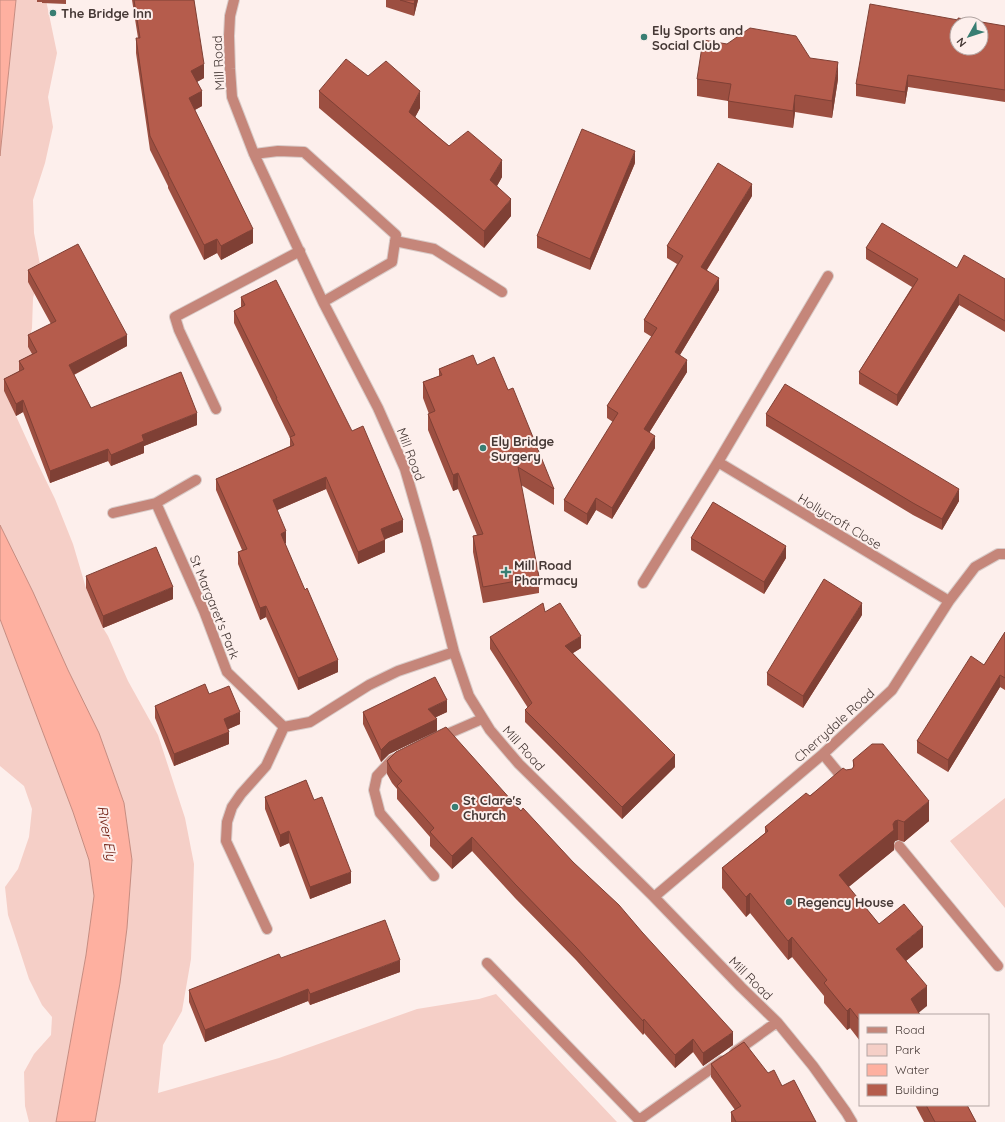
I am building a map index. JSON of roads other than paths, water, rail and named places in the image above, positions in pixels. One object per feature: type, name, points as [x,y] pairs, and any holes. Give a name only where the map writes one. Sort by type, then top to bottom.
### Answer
[{"type":"street","name":"Mill Road","points":[[229,0],[230,16]]},
{"type":"street","name":"Mill Road","points":[[234,0],[230,16],[228,36],[232,97],[254,154],[323,302],[378,408],[404,469],[426,542],[454,652],[469,696],[490,730],[519,764],[654,897],[777,1022],[813,1066],[852,1122]]},
{"type":"street","points":[[254,154],[278,151],[304,152],[396,235],[392,262],[323,302]]},
{"type":"street","points":[[395,241],[434,249],[502,292]]},
{"type":"street","points":[[216,409],[179,330],[175,317],[300,251]]},
{"type":"street","points":[[643,583],[718,462],[828,276]]},
{"type":"street","name":"Hollycroft Close","points":[[718,462],[949,601]]},
{"type":"street","points":[[114,513],[156,503],[196,480]]},
{"type":"street","name":"St Margaret's Park","points":[[156,503],[204,611],[227,672],[284,727]]},
{"type":"street","name":"Cherrydale Road","points":[[654,897],[823,754],[892,690],[949,601],[975,567],[998,554],[1005,554]]},
{"type":"street","points":[[267,929],[226,841],[227,822],[232,807],[238,798],[266,766],[284,727],[310,722],[370,685],[398,671],[454,652]]},
{"type":"street","points":[[426,744],[447,733],[482,719]]},
{"type":"street","points":[[406,754],[392,760],[377,776],[374,790],[380,813],[434,876]]},
{"type":"street","points":[[823,754],[848,784]]},
{"type":"street","points":[[899,846],[998,966]]},
{"type":"street","points":[[487,963],[639,1120],[777,1022]]},
{"type":"water","points":[[0,0],[16,0],[0,156]]},
{"type":"water","name":"River Ely","points":[[0,525],[99,733],[124,803],[132,860],[127,928],[120,983],[95,1122],[56,1122],[86,955],[94,896],[89,860],[73,812],[0,619]]},
{"type":"place","name":"The Bridge Inn","points":[[53,13]]},
{"type":"place","name":"Ely Sports and Social Club","points":[[644,37]]},
{"type":"place","name":"Ely Bridge Surgery","points":[[483,448]]},
{"type":"place","name":"Mill Road Pharmacy","points":[[506,572]]},
{"type":"place","name":"St Clare's Church","points":[[455,807]]},
{"type":"place","name":"Regency House","points":[[789,902]]}]
